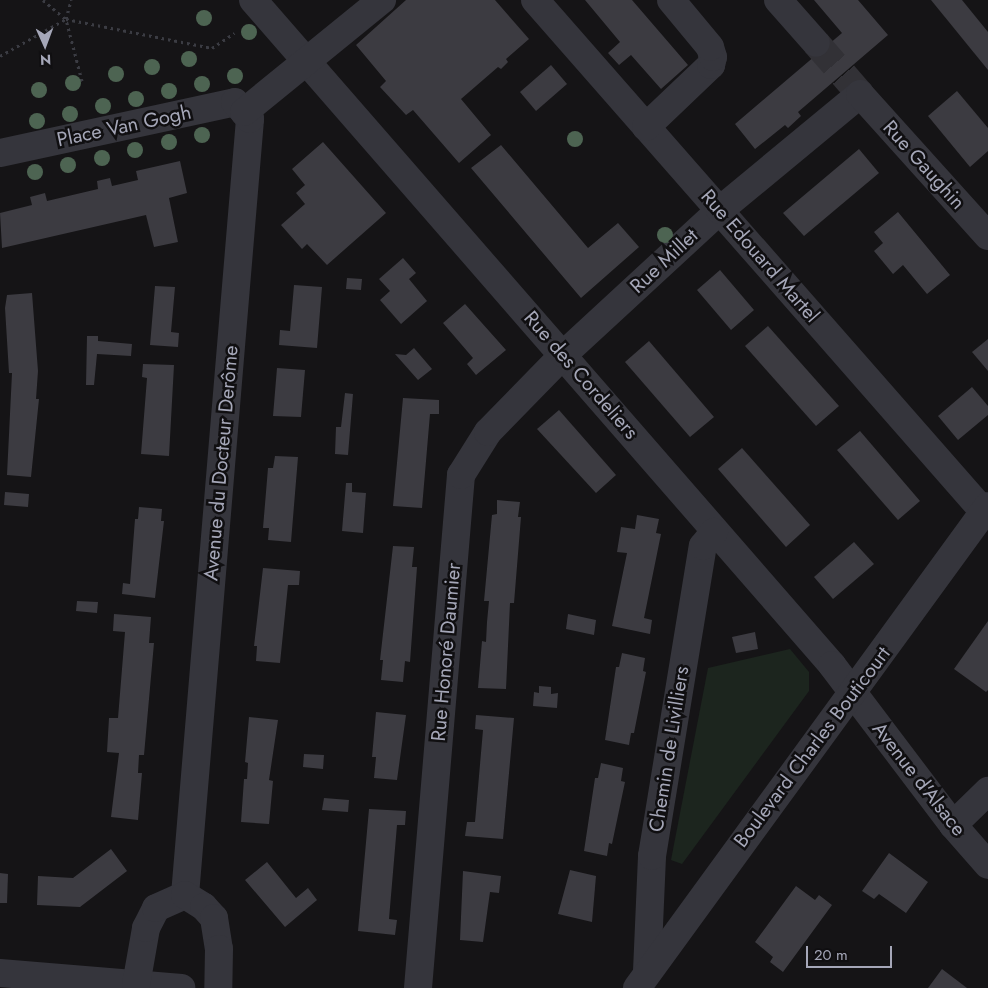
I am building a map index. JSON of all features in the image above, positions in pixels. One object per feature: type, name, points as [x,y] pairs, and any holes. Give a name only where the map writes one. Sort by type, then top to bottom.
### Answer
[{"type":"street","name":"Rue des Cordeliers","points":[[253,0],[564,354],[714,532],[852,691]]},
{"type":"street","points":[[244,112],[307,63],[382,0]]},
{"type":"street","name":"Rue Edouard Martel","points":[[535,0],[986,509]]},
{"type":"street","points":[[646,127],[711,65],[713,57],[710,47],[671,0]]},
{"type":"street","points":[[778,0],[816,43]]},
{"type":"street","name":"Rue Millet","points":[[564,354],[720,210],[860,94]]},
{"type":"street","name":"Rue Gaughin","points":[[860,94],[988,236]]},
{"type":"street","name":"Place Van Gogh","points":[[0,153],[235,102],[244,112]]},
{"type":"street","name":"Avenue du Docteur Derôme","points":[[185,896],[250,119],[244,112]]},
{"type":"street","name":"Rue Honoré Daumier","points":[[418,988],[461,475],[488,432],[564,354]]},
{"type":"street","name":"Boulevard Charles Bouticourt","points":[[642,980],[986,509]]},
{"type":"street","name":"Chemin de Livilliers","points":[[642,980],[652,856],[703,546],[714,532]]},
{"type":"street","name":"Avenue d'Alsace","points":[[852,691],[953,825],[988,865]]},
{"type":"street","points":[[953,825],[988,791]]},
{"type":"street","points":[[136,984],[146,928],[156,908],[185,896],[204,907],[214,918],[219,948],[218,988]]},
{"type":"street","points":[[0,973],[182,988]]},
{"type":"path","points":[[43,0],[66,19],[212,48],[234,34]]},
{"type":"path","points":[[71,0],[66,19],[82,82]]},
{"type":"path","points":[[0,56],[66,19]]},
{"type":"shaded area","points":[[790,649],[809,672],[809,691],[682,864],[671,860],[708,668]]},
{"type":"building","points":[[406,0],[495,0],[529,39],[506,59],[508,62],[501,69],[498,67],[461,99],[491,135],[459,163],[413,110],[406,115],[380,87],[386,81],[356,45]]},
{"type":"building","points":[[585,0],[632,0],[688,65],[661,89],[631,55],[619,65],[608,53],[620,42]]},
{"type":"building","points":[[814,0],[858,0],[888,35],[798,112],[801,116],[788,128],[785,125],[755,149],[735,124],[842,33]]},
{"type":"building","points":[[931,0],[962,0],[988,32],[988,70]]},
{"type":"building","points":[[551,65],[567,84],[536,111],[520,92]]},
{"type":"building","points":[[957,91],[988,128],[988,151],[970,167],[928,116]]},
{"type":"building","points":[[323,142],[386,213],[327,265],[307,244],[302,249],[281,225],[305,204],[296,193],[305,185],[292,169]]},
{"type":"building","points":[[501,145],[588,248],[618,223],[639,247],[581,298],[471,168]]},
{"type":"building","points":[[859,149],[879,173],[804,236],[783,213]]},
{"type":"building","points":[[180,161],[187,193],[169,198],[178,242],[154,247],[146,215],[2,248],[0,213],[32,205],[30,197],[45,193],[47,201],[98,189],[97,181],[110,178],[112,186],[138,180],[136,171]]},
{"type":"building","points":[[898,212],[950,275],[927,294],[903,265],[893,274],[874,251],[883,243],[874,232]]},
{"type":"building","points":[[403,258],[416,273],[409,279],[427,301],[401,324],[380,300],[390,291],[379,279]]},
{"type":"building","points":[[720,270],[754,310],[731,330],[697,290]]},
{"type":"building","points":[[347,278],[362,279],[361,290],[346,289]]},
{"type":"building","points":[[294,285],[322,287],[317,348],[279,345],[280,330],[290,331]]},
{"type":"building","points":[[155,286],[175,287],[171,332],[179,333],[178,347],[150,345]]},
{"type":"building","points":[[32,293],[38,371],[36,399],[39,399],[31,477],[7,475],[12,373],[9,373],[5,308],[7,295]]},
{"type":"building","points":[[465,304],[506,350],[476,375],[467,364],[473,358],[443,323]]},
{"type":"building","points":[[768,326],[839,406],[816,426],[745,346]]},
{"type":"building","points":[[87,336],[98,336],[98,341],[132,344],[131,356],[97,354],[94,385],[86,385]]},
{"type":"building","points":[[988,339],[988,371],[972,352]]},
{"type":"building","points":[[649,341],[714,417],[690,437],[625,362]]},
{"type":"building","points":[[414,348],[432,369],[418,380],[395,354],[406,355]]},
{"type":"building","points":[[143,364],[174,365],[169,456],[141,454],[147,378],[142,377]]},
{"type":"building","points":[[277,368],[305,370],[301,417],[273,416]]},
{"type":"building","points":[[972,387],[988,406],[988,415],[958,440],[938,416]]},
{"type":"building","points":[[345,393],[353,394],[348,455],[335,454],[336,427],[341,427]]},
{"type":"building","points":[[403,398],[439,400],[439,414],[430,414],[422,508],[393,506]]},
{"type":"building","points":[[559,410],[616,475],[596,493],[537,429]]},
{"type":"building","points":[[860,431],[920,501],[898,520],[837,450]]},
{"type":"building","points":[[742,448],[810,525],[786,547],[718,469]]},
{"type":"building","points":[[275,456],[298,457],[291,542],[268,540],[269,528],[263,528],[268,468],[273,468]]},
{"type":"building","points":[[346,483],[352,483],[352,492],[366,493],[363,533],[342,531]]},
{"type":"building","points":[[5,492],[29,494],[28,507],[4,505]]},
{"type":"building","points":[[497,500],[520,502],[518,517],[521,517],[514,603],[510,603],[506,689],[478,688],[482,641],[486,642],[489,601],[484,601],[492,515],[497,514]]},
{"type":"building","points":[[139,507],[162,509],[161,521],[164,521],[155,598],[122,594],[123,583],[130,584],[135,519],[138,519]]},
{"type":"building","points":[[637,515],[659,519],[656,533],[661,534],[644,618],[652,620],[650,634],[612,626],[627,553],[617,552],[621,527],[635,529]]},
{"type":"building","points":[[854,542],[874,564],[833,599],[814,577]]},
{"type":"building","points":[[393,546],[414,547],[412,567],[417,567],[410,662],[405,661],[403,682],[381,680],[383,660],[380,660]]},
{"type":"building","points":[[263,568],[300,571],[299,585],[288,585],[280,663],[256,661],[257,646],[254,646]]},
{"type":"building","points":[[77,601],[98,602],[97,613],[76,611]]},
{"type":"building","points":[[114,614],[151,617],[149,643],[154,643],[144,755],[139,755],[138,773],[142,773],[138,820],[111,817],[119,753],[107,752],[109,718],[118,718],[125,632],[113,631]]},
{"type":"building","points":[[568,614],[596,620],[594,635],[566,629]]},
{"type":"building","points":[[988,621],[988,690],[986,692],[954,669]]},
{"type":"building","points":[[755,632],[758,649],[736,653],[732,637]]},
{"type":"building","points":[[622,653],[645,658],[643,671],[646,672],[634,733],[631,733],[629,745],[605,740],[616,667],[619,667]]},
{"type":"building","points":[[539,686],[551,687],[551,694],[558,693],[557,708],[533,706],[534,692],[539,693]]},
{"type":"building","points":[[376,712],[406,715],[397,780],[374,778],[376,757],[372,757]]},
{"type":"building","points":[[476,715],[514,718],[503,839],[465,836],[467,822],[475,822],[483,730],[475,729]]},
{"type":"building","points":[[249,717],[278,720],[269,780],[273,781],[269,824],[241,822],[244,779],[247,779],[248,763],[245,762]]},
{"type":"building","points":[[304,754],[324,755],[323,769],[303,767]]},
{"type":"building","points":[[601,763],[623,768],[621,781],[625,782],[612,844],[609,843],[607,856],[584,851],[595,778],[598,778]]},
{"type":"building","points":[[324,798],[349,800],[348,812],[322,810]]},
{"type":"building","points":[[369,809],[406,811],[405,825],[397,825],[389,919],[397,920],[395,935],[358,931]]},
{"type":"building","points":[[111,849],[127,871],[80,907],[37,905],[38,876],[73,878]]},
{"type":"building","points":[[889,853],[928,882],[906,913],[879,894],[874,899],[862,891]]},
{"type":"building","points":[[267,862],[296,898],[308,888],[317,900],[285,927],[245,880]]},
{"type":"building","points":[[570,870],[596,876],[592,922],[558,914]]},
{"type":"building","points":[[463,871],[501,876],[499,893],[490,892],[483,942],[460,940]]},
{"type":"building","points":[[0,873],[8,874],[7,903],[0,903]]},
{"type":"building","points":[[796,886],[815,900],[819,895],[832,905],[783,972],[770,962],[773,957],[755,942]]},
{"type":"building","points":[[942,969],[967,988],[928,988]]},
{"type":"tunnel","points":[[816,43],[860,94]]}]
